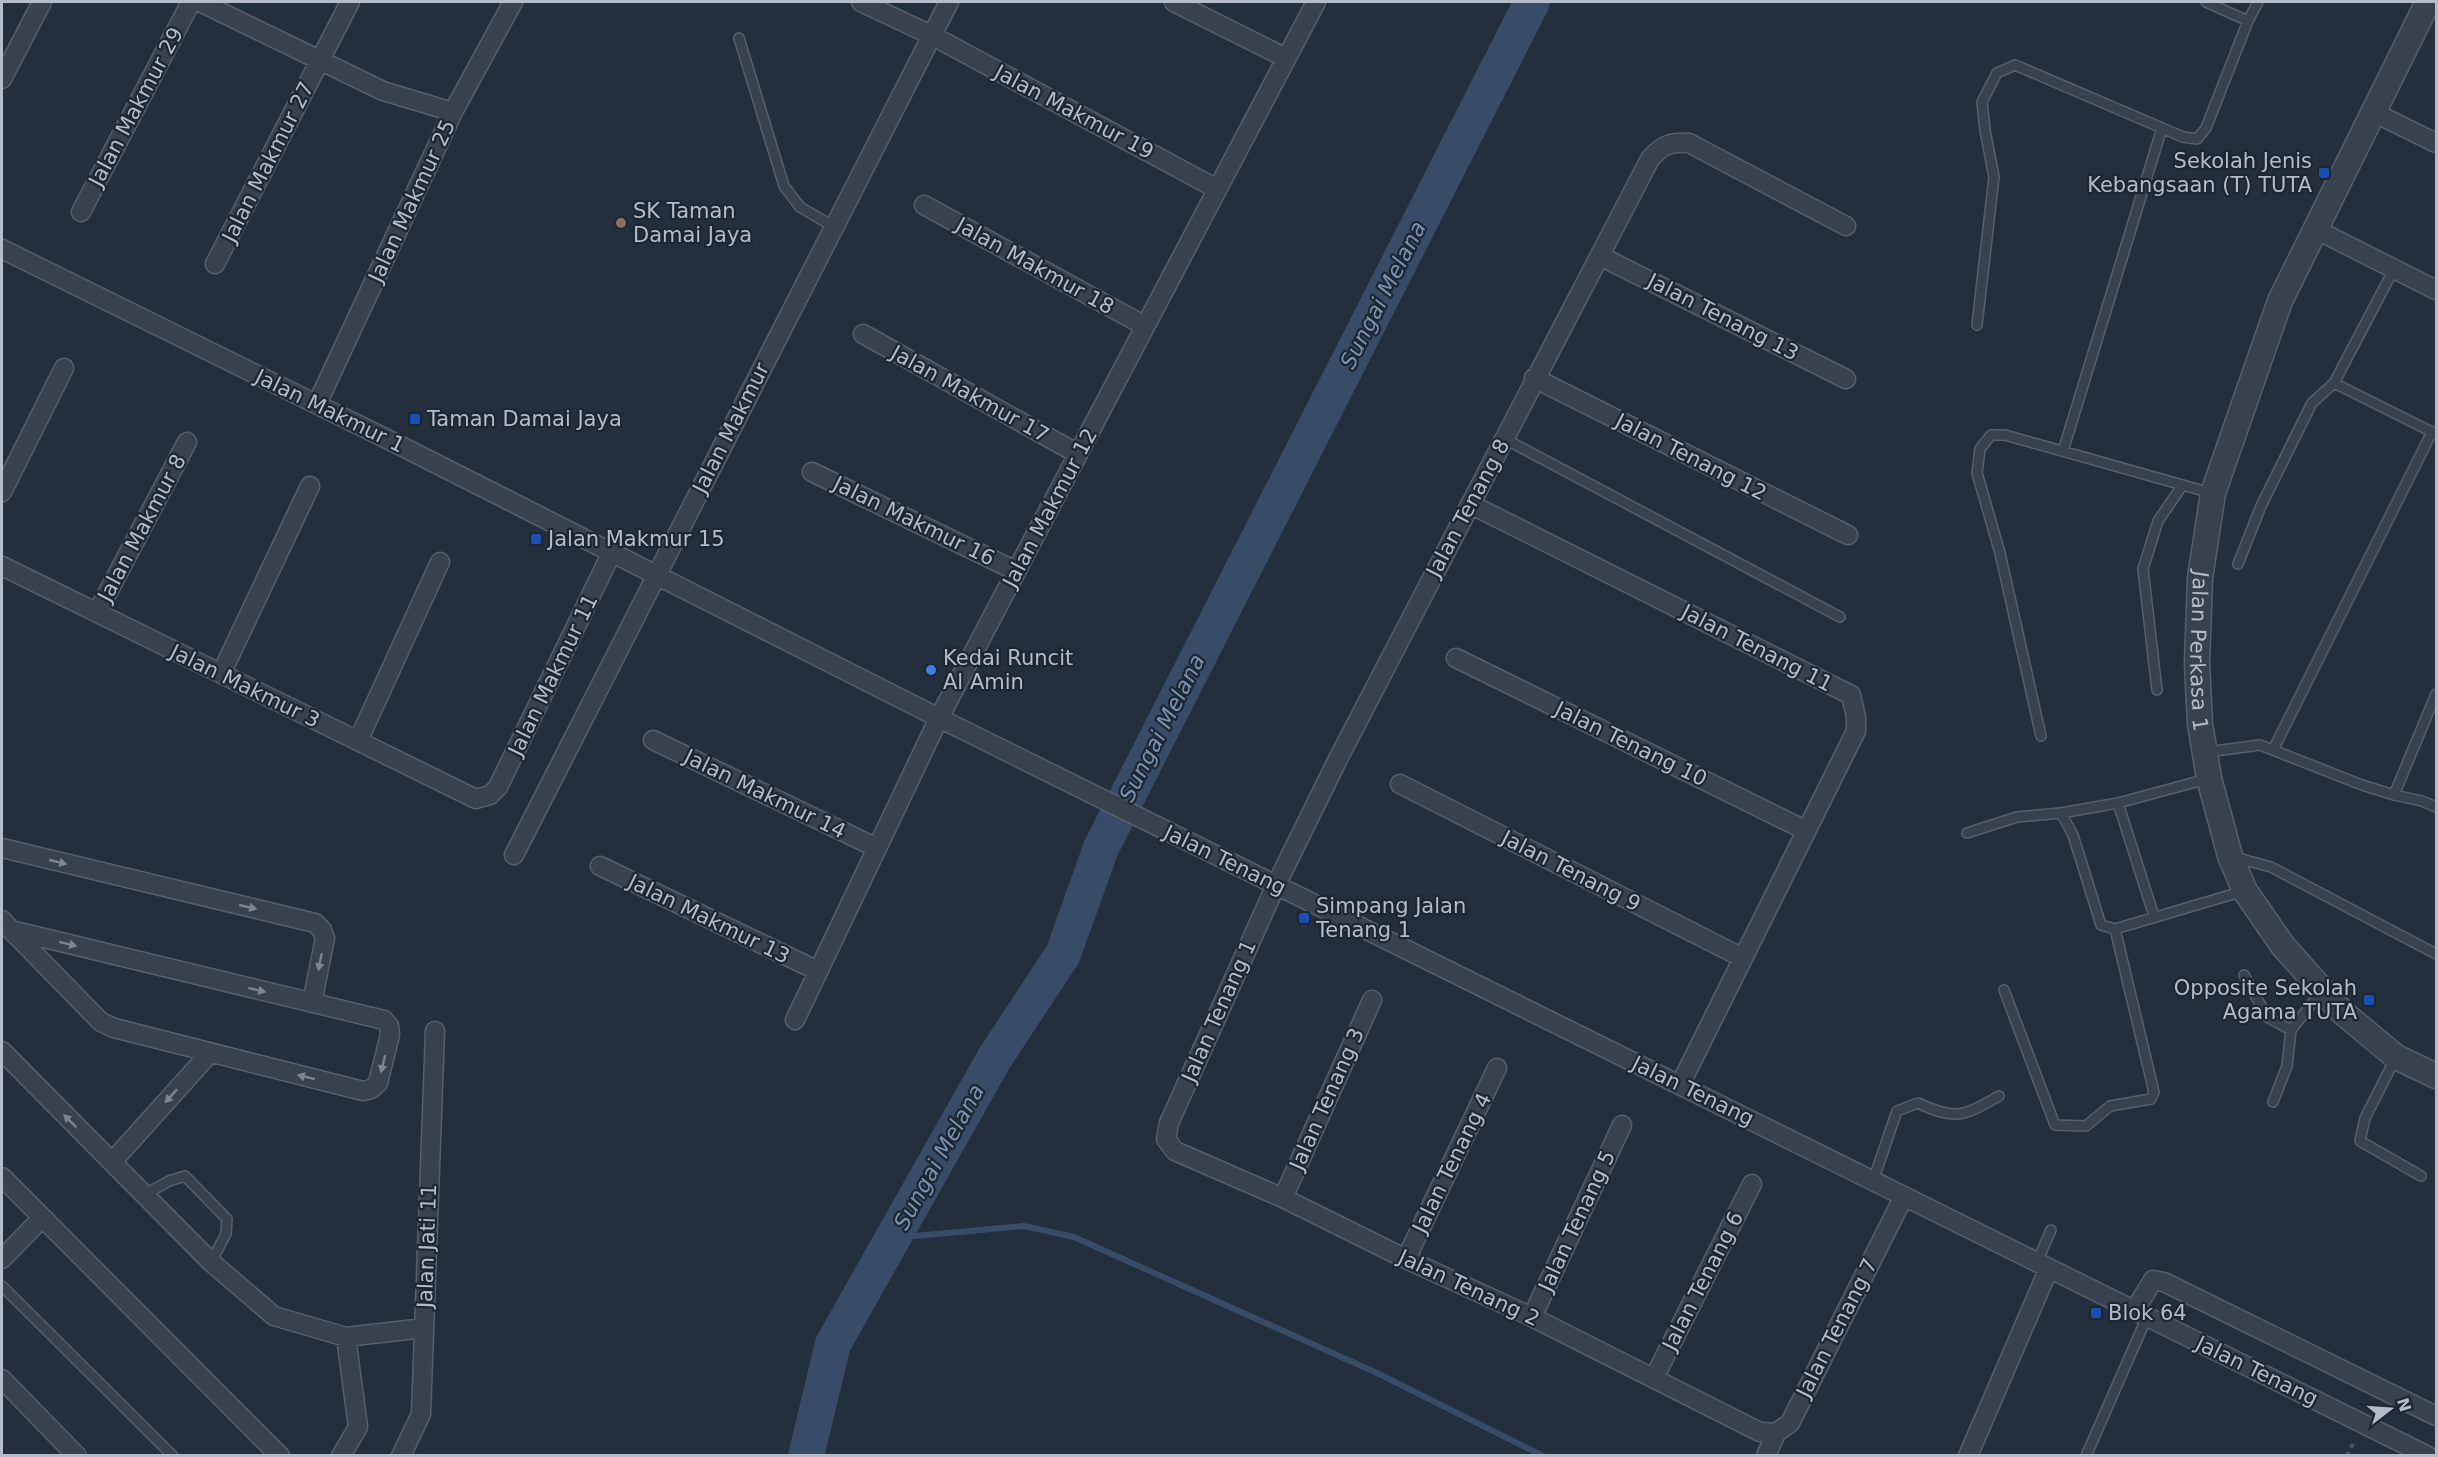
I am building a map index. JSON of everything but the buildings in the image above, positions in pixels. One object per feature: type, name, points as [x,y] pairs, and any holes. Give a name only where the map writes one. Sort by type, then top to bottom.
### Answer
[{"type":"street","points":[[2,79],[42,2]]},
{"type":"street","name":"Jalan Makmur 29","points":[[81,212],[191,2]]},
{"type":"street","points":[[200,2],[383,91],[453,112]]},
{"type":"street","name":"Jalan Makmur 27","points":[[215,264],[350,2]]},
{"type":"street","name":"Jalan Makmur 25","points":[[317,404],[453,112],[513,2]]},
{"type":"street","name":"Jalan Makmur 19","points":[[861,2],[931,35],[1217,189]]},
{"type":"street","name":"Jalan Makmur","points":[[514,855],[949,2]]},
{"type":"street","points":[[1174,2],[1286,58]]},
{"type":"street","name":"Jalan Makmur 12","points":[[795,1020],[939,718],[1316,2]]},
{"type":"street","name":"Jalan Perkasa 1","points":[[2428,2],[2280,301],[2213,494],[2200,578],[2197,663],[2200,724],[2209,778],[2230,856],[2245,891],[2283,946],[2342,1012],[2396,1057],[2436,1076]]},
{"type":"street","points":[[2373,112],[2436,143]]},
{"type":"street","name":"Jalan Tenang 8","points":[[1276,885],[1380,676],[1505,439],[1534,378],[1650,159],[1660,147],[1673,142],[1689,143],[1846,226]]},
{"type":"street","name":"Jalan Makmur 18","points":[[924,205],[1145,326]]},
{"type":"street","points":[[2315,229],[2436,290]]},
{"type":"street","name":"Jalan Makmur 1","points":[[2,249],[657,574]]},
{"type":"street","name":"Jalan Tenang 13","points":[[1600,256],[1846,379]]},
{"type":"street","name":"Jalan Makmur 17","points":[[863,334],[1078,454]]},
{"type":"street","points":[[2,492],[64,368]]},
{"type":"street","name":"Jalan Tenang 12","points":[[1534,378],[1848,535]]},
{"type":"street","name":"Jalan Makmur 8","points":[[97,613],[187,442]]},
{"type":"street","name":"Jalan Makmur 16","points":[[812,472],[1016,571]]},
{"type":"street","points":[[221,674],[310,486]]},
{"type":"street","name":"Jalan Tenang 11","points":[[1470,504],[1851,695],[1856,717],[1856,730],[1680,1085]]},
{"type":"street","name":"Jalan Makmur 11","points":[[490,795],[498,787],[612,552]]},
{"type":"street","points":[[358,741],[440,562]]},
{"type":"street","name":"Jalan Makmur 3","points":[[2,566],[476,799],[490,795]]},
{"type":"street","points":[[657,574],[939,718]]},
{"type":"street","name":"Jalan Tenang 10","points":[[1456,658],[1805,830]]},
{"type":"street","name":"Jalan Tenang","points":[[939,718],[2428,1455]]},
{"type":"street","name":"Jalan Makmur 14","points":[[653,740],[877,848]]},
{"type":"street","name":"Jalan Tenang 9","points":[[1400,784],[1743,958]]},
{"type":"street","points":[[2,848],[315,923],[322,930],[325,938],[312,1003]]},
{"type":"street","name":"Jalan Makmur 13","points":[[600,866],[818,971]]},
{"type":"street","name":"Jalan Tenang 1","points":[[1166,1139],[1169,1124],[1276,885]]},
{"type":"street","points":[[6,925],[384,1020],[389,1026],[390,1035],[378,1083],[371,1089],[363,1091],[114,1028],[102,1022],[6,925]]},
{"type":"street","name":"Jalan Tenang 3","points":[[1282,1198],[1372,1000]]},
{"type":"street","name":"Jalan Jati 11","points":[[401,1455],[421,1414],[435,1031]]},
{"type":"street","points":[[2,1051],[211,1262],[273,1316],[346,1337],[424,1328]]},
{"type":"street","points":[[112,1162],[210,1053]]},
{"type":"street","name":"Jalan Tenang 4","points":[[1406,1259],[1497,1068]]},
{"type":"street","name":"Jalan Tenang 5","points":[[1532,1317],[1622,1125]]},
{"type":"street","name":"Jalan Tenang 2","points":[[1166,1139],[1175,1151],[1282,1198],[1532,1317],[1760,1432],[1776,1433]]},
{"type":"street","points":[[2,1177],[280,1455]]},
{"type":"street","name":"Jalan Tenang 6","points":[[1654,1378],[1752,1184]]},
{"type":"street","name":"Jalan Tenang 7","points":[[1766,1455],[1776,1433],[1790,1423],[1904,1196]]},
{"type":"street","points":[[2,1259],[42,1218]]},
{"type":"street","points":[[1968,1455],[2043,1265]]},
{"type":"street","points":[[2141,1313],[2153,1280],[2164,1282],[2436,1416]]},
{"type":"street","points":[[340,1455],[358,1427],[346,1337]]},
{"type":"street","points":[[2,1379],[77,1455]]},
{"type":"lane","points":[[2206,2],[2248,21]]},
{"type":"lane","points":[[1977,325],[1994,177],[1982,102],[1997,73],[2015,65],[2183,137],[2197,139],[2206,128],[2248,21],[2258,2]]},
{"type":"lane","points":[[739,38],[784,186],[800,207],[834,227]]},
{"type":"lane","points":[[2063,451],[2162,128]]},
{"type":"lane","points":[[2238,564],[2261,506],[2312,404],[2334,384],[2394,269]]},
{"type":"lane","points":[[2273,750],[2434,433],[2334,384]]},
{"type":"lane","points":[[2041,736],[2000,553],[1977,473],[1980,448],[1991,435],[2005,435],[2213,494]]},
{"type":"lane","points":[[1505,439],[1840,617]]},
{"type":"lane","points":[[2157,690],[2143,569],[2158,520],[2182,486]]},
{"type":"lane","points":[[2394,795],[2436,694]]},
{"type":"lane","points":[[2205,752],[2260,745],[2394,795],[2422,801],[2436,807]]},
{"type":"lane","points":[[1967,833],[2017,817],[2061,813],[2118,803],[2209,778]]},
{"type":"lane","points":[[2118,803],[2154,916]]},
{"type":"lane","points":[[2061,813],[2073,836],[2101,925],[2115,929],[2245,891]]},
{"type":"lane","points":[[2230,856],[2271,867],[2436,954]]},
{"type":"lane","points":[[2004,990],[2055,1125],[2086,1126],[2110,1106],[2151,1099],[2154,1092],[2115,929]]},
{"type":"lane","points":[[2244,975],[2267,1017],[2291,1030]]},
{"type":"lane","points":[[2272,1102],[2287,1066],[2291,1030],[2322,990]]},
{"type":"lane","points":[[2396,1057],[2365,1118],[2360,1141],[2421,1176]]},
{"type":"lane","points":[[1873,1181],[1897,1111],[1918,1103],[1941,1114],[1967,1114],[1999,1096]]},
{"type":"lane","points":[[144,1195],[169,1181],[185,1176],[227,1219],[226,1234],[211,1262]]},
{"type":"lane","points":[[2043,1265],[2051,1230]]},
{"type":"lane","points":[[2,1286],[173,1455]]},
{"type":"lane","points":[[2086,1455],[2141,1313]]},
{"type":"waterway","name":"Sungai Melana","points":[[806,1456],[833,1344],[994,1059],[1063,954],[1101,848],[1532,2]]},
{"type":"waterway","points":[[893,1238],[1024,1226],[1074,1237],[1377,1373],[1543,1456]]},
{"type":"place","name":"Sekolah Jenis Kebangsaan (T) TUTA","points":[[2324,173]]},
{"type":"place","name":"SK Taman Damai Jaya","points":[[621,223]]},
{"type":"place","name":"Taman Damai Jaya","points":[[415,419]]},
{"type":"place","name":"Jalan Makmur 15","points":[[536,539]]},
{"type":"place","name":"Kedai Runcit Al Amin","points":[[931,670]]},
{"type":"place","name":"Simpang Jalan Tenang 1","points":[[1304,918]]},
{"type":"place","name":"Opposite Sekolah Agama TUTA","points":[[2369,1000]]},
{"type":"place","name":"Blok 64","points":[[2096,1313]]}]
